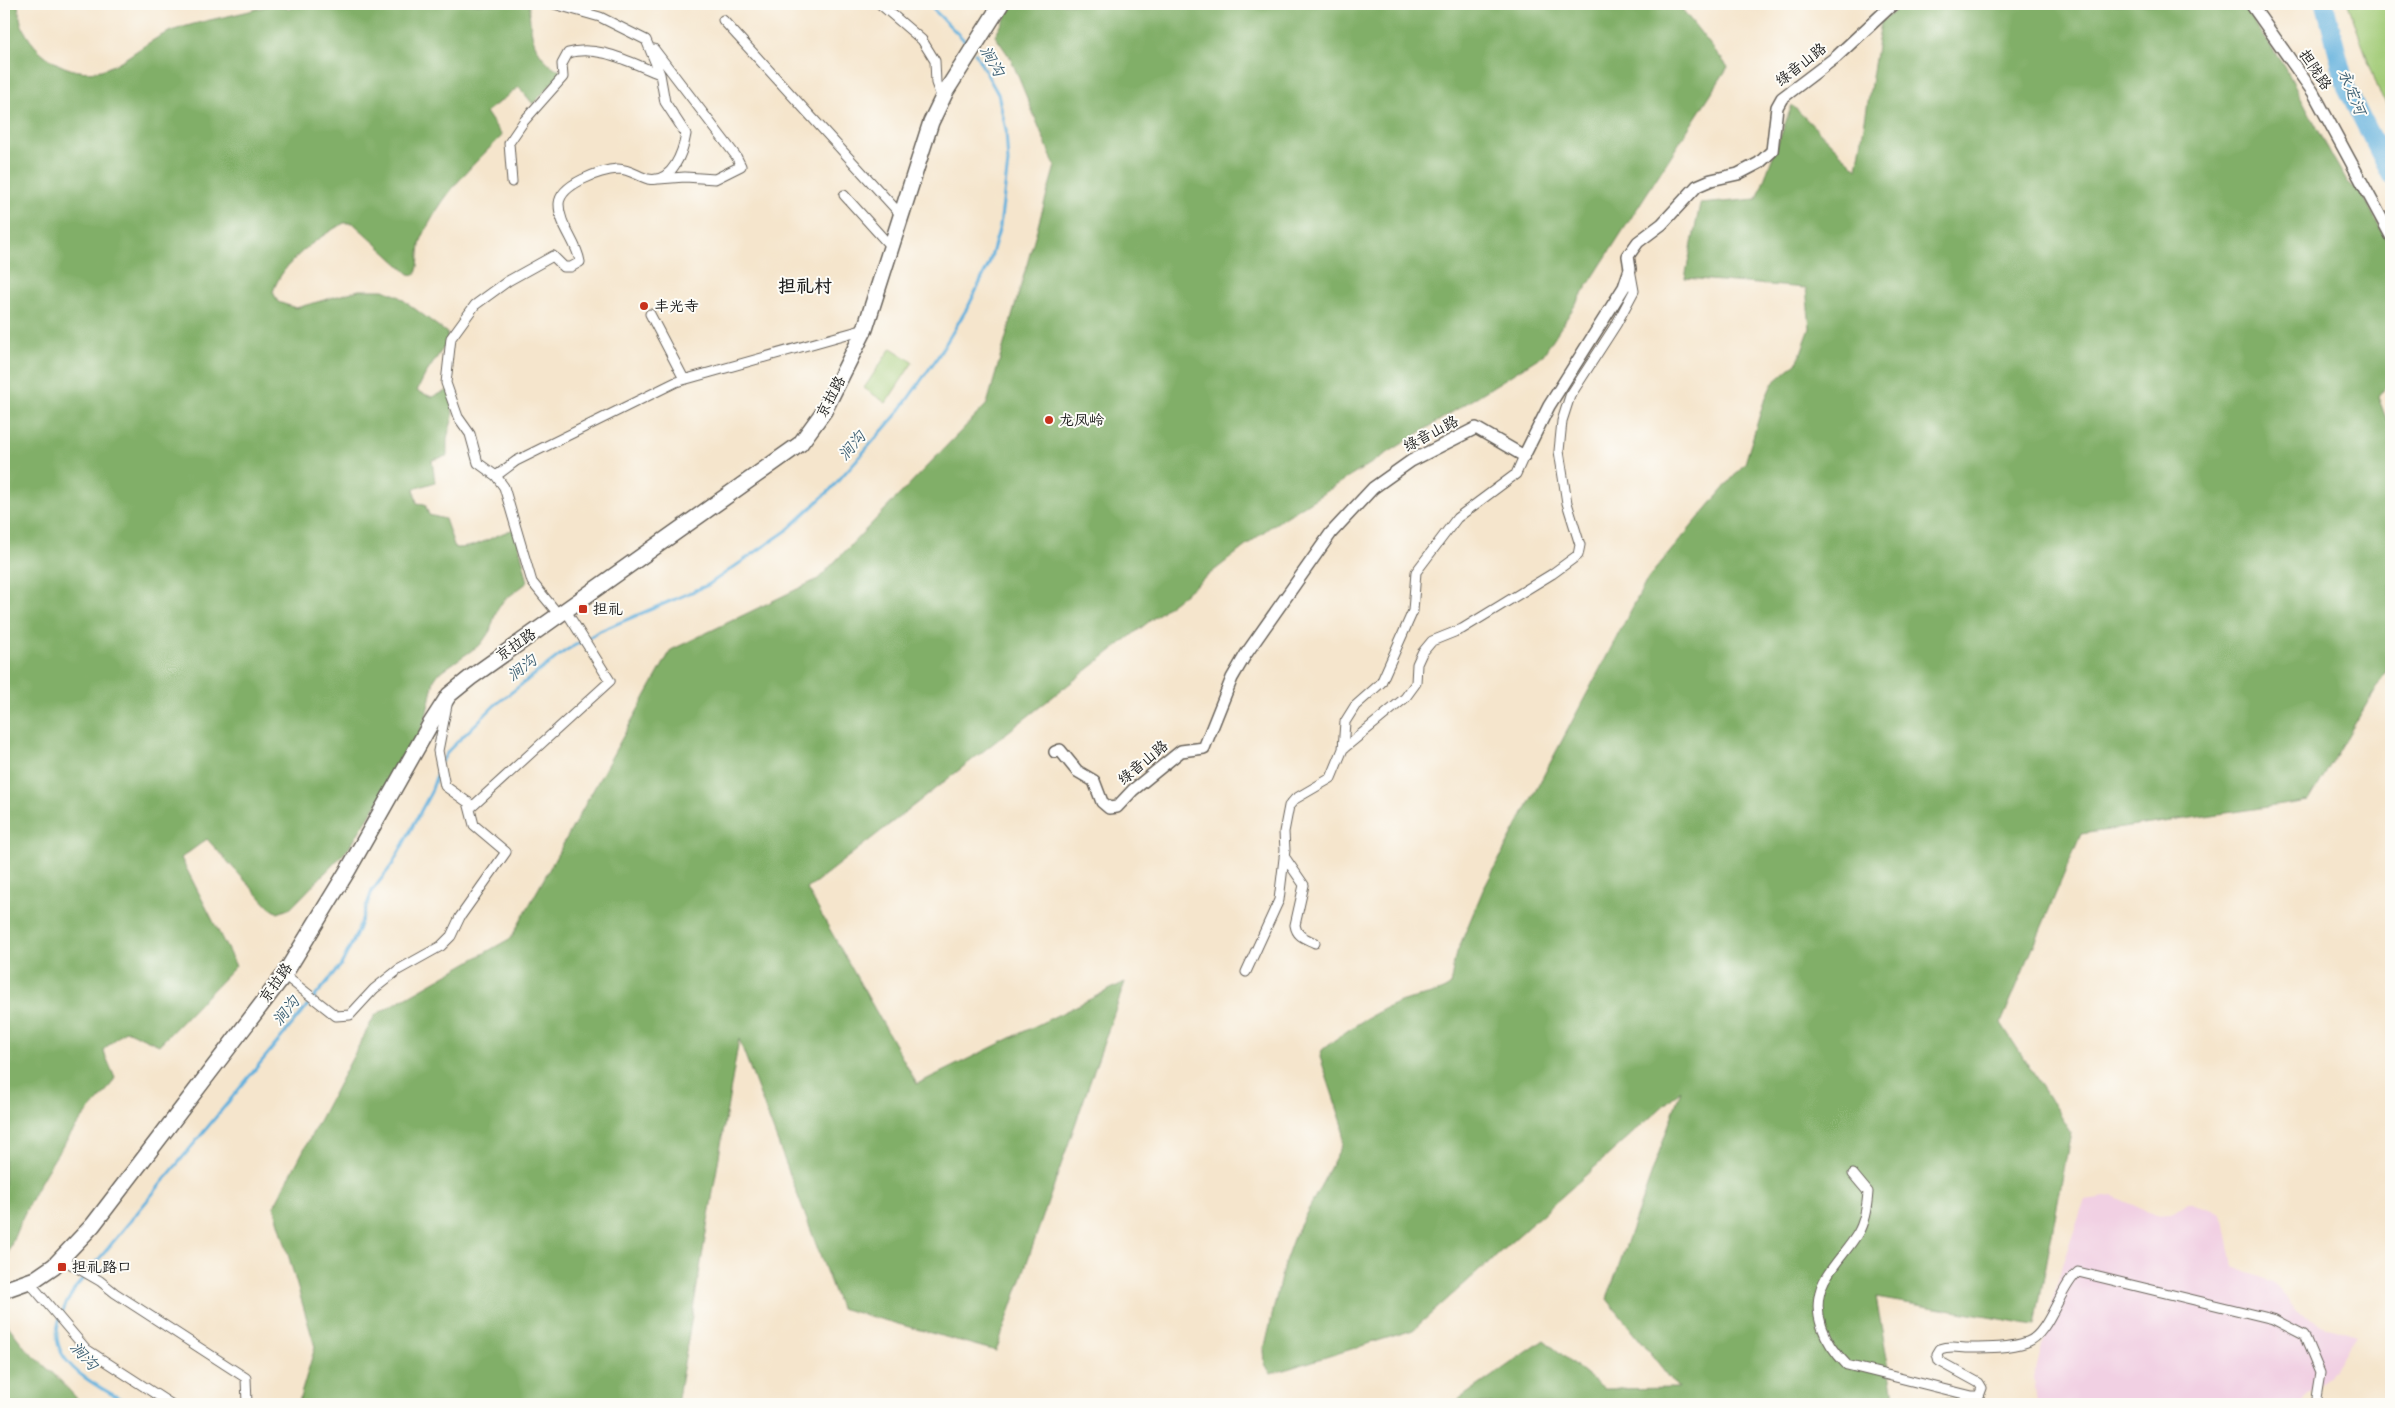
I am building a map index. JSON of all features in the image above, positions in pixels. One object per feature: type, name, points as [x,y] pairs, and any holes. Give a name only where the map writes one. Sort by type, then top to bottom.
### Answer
[{"type":"highway","name":"京拉路","points":[[4,1290],[29,1282],[69,1263],[93,1225],[284,974],[348,870],[431,723],[449,695],[800,444],[824,412],[865,328],[921,147],[942,99],[1000,7]]},
{"type":"street","points":[[449,695],[438,751],[445,786],[473,806],[610,681],[578,627],[532,582],[512,507],[504,487],[496,476],[478,463],[470,434],[458,417],[446,383],[451,338],[475,305],[508,280],[552,256],[564,267],[572,267],[580,262],[579,255],[561,219],[559,202],[567,189],[580,180],[618,169],[648,179],[685,177],[715,179],[741,166],[736,156],[646,40],[600,17],[554,4]]},
{"type":"street","points":[[880,4],[922,40],[935,61],[936,83],[942,99]]},
{"type":"street","name":"绿音山路","points":[[1055,752],[1060,750],[1077,771],[1094,781],[1102,802],[1109,808],[1116,807],[1133,790],[1181,751],[1204,748],[1232,678],[1246,654],[1331,533],[1373,488],[1411,461],[1476,428],[1524,456],[1549,406],[1624,287],[1630,269],[1628,256],[1638,242],[1662,224],[1697,186],[1711,180],[1738,174],[1759,163],[1772,151],[1777,107],[1782,98],[1836,57],[1893,4]]},
{"type":"street","name":"担陇路","points":[[2251,4],[2313,92],[2391,236]]},
{"type":"street","points":[[723,20],[901,215]]},
{"type":"street","points":[[646,40],[660,74],[665,102],[686,134],[683,152],[675,166],[658,179]]},
{"type":"street","points":[[512,182],[509,143],[524,121],[563,77],[562,64],[568,53],[581,49],[601,52],[660,74]]},
{"type":"street","points":[[844,195],[891,247]]},
{"type":"street","points":[[1343,749],[1406,698],[1416,683],[1418,664],[1422,653],[1432,641],[1462,629],[1552,574],[1578,555],[1580,545],[1567,502],[1559,451],[1562,421],[1570,396],[1617,323],[1634,291],[1630,269]]},
{"type":"street","points":[[650,314],[684,379]]},
{"type":"street","points":[[496,476],[516,461],[684,379],[865,328]]},
{"type":"street","points":[[1246,972],[1279,900],[1284,856],[1284,832],[1289,806],[1295,799],[1331,778],[1343,749],[1345,722],[1355,706],[1381,683],[1413,611],[1416,572],[1457,518],[1516,474],[1524,456]]},
{"type":"street","points":[[284,974],[336,1016],[350,1015],[374,989],[398,970],[441,946],[451,936],[460,918],[506,852],[474,825],[468,802]]},
{"type":"street","points":[[1284,856],[1304,885],[1295,925],[1296,932],[1315,943]]},
{"type":"street","points":[[1853,1174],[1868,1192],[1866,1213],[1859,1232],[1824,1282],[1817,1308],[1824,1335],[1834,1352],[1847,1365],[1972,1396],[1979,1396],[1982,1388],[1979,1383],[1939,1361],[1937,1354],[1940,1349],[1950,1346],[1968,1348],[2000,1347],[2029,1342],[2047,1323],[2070,1278],[2078,1272],[2273,1319],[2304,1335],[2320,1373],[2316,1404]]},
{"type":"street","points":[[69,1263],[100,1281],[115,1293],[246,1378],[247,1404]]},
{"type":"street","points":[[29,1282],[80,1343],[171,1404]]},
{"type":"shaded area","points":[[2113,1196],[2155,1215],[2171,1214],[2188,1202],[2219,1212],[2224,1220],[2233,1266],[2273,1282],[2298,1313],[2320,1324],[2356,1336],[2328,1377],[2305,1395],[2299,1404],[2037,1404],[2034,1377],[2062,1265],[2085,1200]]},
{"type":"green space","points":[[4,4],[18,4],[24,30],[38,50],[48,58],[70,69],[95,71],[107,68],[123,60],[169,32],[273,4],[289,9],[301,4],[529,4],[530,26],[535,44],[545,59],[562,72],[533,104],[519,87],[486,112],[502,136],[467,171],[438,209],[422,238],[415,275],[409,274],[353,223],[344,223],[312,244],[292,261],[284,271],[273,292],[278,302],[296,308],[359,290],[384,290],[398,296],[447,333],[448,341],[425,375],[417,391],[432,397],[451,389],[453,417],[447,438],[447,456],[432,460],[435,482],[414,489],[417,503],[425,504],[429,515],[445,519],[455,548],[478,544],[515,529],[528,582],[503,601],[496,612],[490,631],[481,644],[439,673],[434,680],[426,717],[417,740],[349,848],[291,908],[278,913],[269,907],[207,839],[181,858],[236,966],[159,1045],[126,1030],[103,1050],[115,1078],[79,1123],[45,1174],[26,1209],[4,1265]]},
{"type":"green space","points":[[1013,4],[1678,4],[1728,67],[1543,355],[1270,527],[807,889],[917,1084],[1125,982],[996,1351],[840,1308],[739,1039],[677,1404],[298,1404],[315,1347],[274,1206],[375,1015],[511,938],[671,650],[818,579],[987,404],[1055,166],[1011,59],[995,36]]},
{"type":"green space","points":[[1903,4],[2242,4],[2285,67],[2346,180],[2364,197],[2391,249],[2391,385],[2385,388],[2378,397],[2391,431],[2391,663],[2309,801],[2081,834],[2001,1023],[2071,1132],[2035,1325],[1876,1298],[1894,1395],[1969,1399],[1980,1404],[1452,1404],[1544,1340],[1604,1389],[1678,1388],[1607,1299],[1681,1090],[1413,1330],[1271,1374],[1265,1364],[1264,1350],[1284,1264],[1293,1239],[1342,1145],[1343,1126],[1320,1057],[1322,1050],[1357,1024],[1385,1008],[1402,1001],[1444,990],[1450,986],[1455,957],[1483,890],[1648,578],[1745,463],[1763,404],[1772,384],[1798,361],[1810,328],[1806,288],[1685,278],[1700,204],[1757,199],[1792,105],[1857,169],[1881,22]]},
{"type":"green space","points":[[2348,4],[2391,4],[2391,110],[2380,94]]},
{"type":"green space","points":[[891,348],[913,362],[886,403],[864,388]]},
{"type":"green space","points":[[4,1295],[7,1324],[26,1349],[58,1378],[82,1404],[4,1404]]},
{"type":"waterway","name":"涧沟","points":[[928,4],[970,46]]},
{"type":"waterway","name":"永定河","points":[[2325,4],[2346,87],[2391,176]]},
{"type":"waterway","name":"涧沟","points":[[442,761],[449,750],[495,705],[565,651],[600,631],[708,585],[786,531],[830,490],[897,414],[937,358],[969,305],[989,264],[1000,226],[1008,163],[1006,130],[998,94],[975,53]]},
{"type":"waterway","name":"涧沟","points":[[130,1404],[84,1377],[64,1358],[57,1334],[57,1328],[64,1309],[76,1287],[341,965],[357,933],[372,891],[392,865],[431,792],[438,771]]},
{"type":"place","name":"丰光寺","points":[[644,306]]},
{"type":"place","name":"龙凤岭","points":[[1049,420]]},
{"type":"place","name":"担礼","points":[[583,609]]},
{"type":"place","name":"担礼路口","points":[[62,1267]]},
{"type":"district","name":"担礼村","points":[[805,286]]}]
